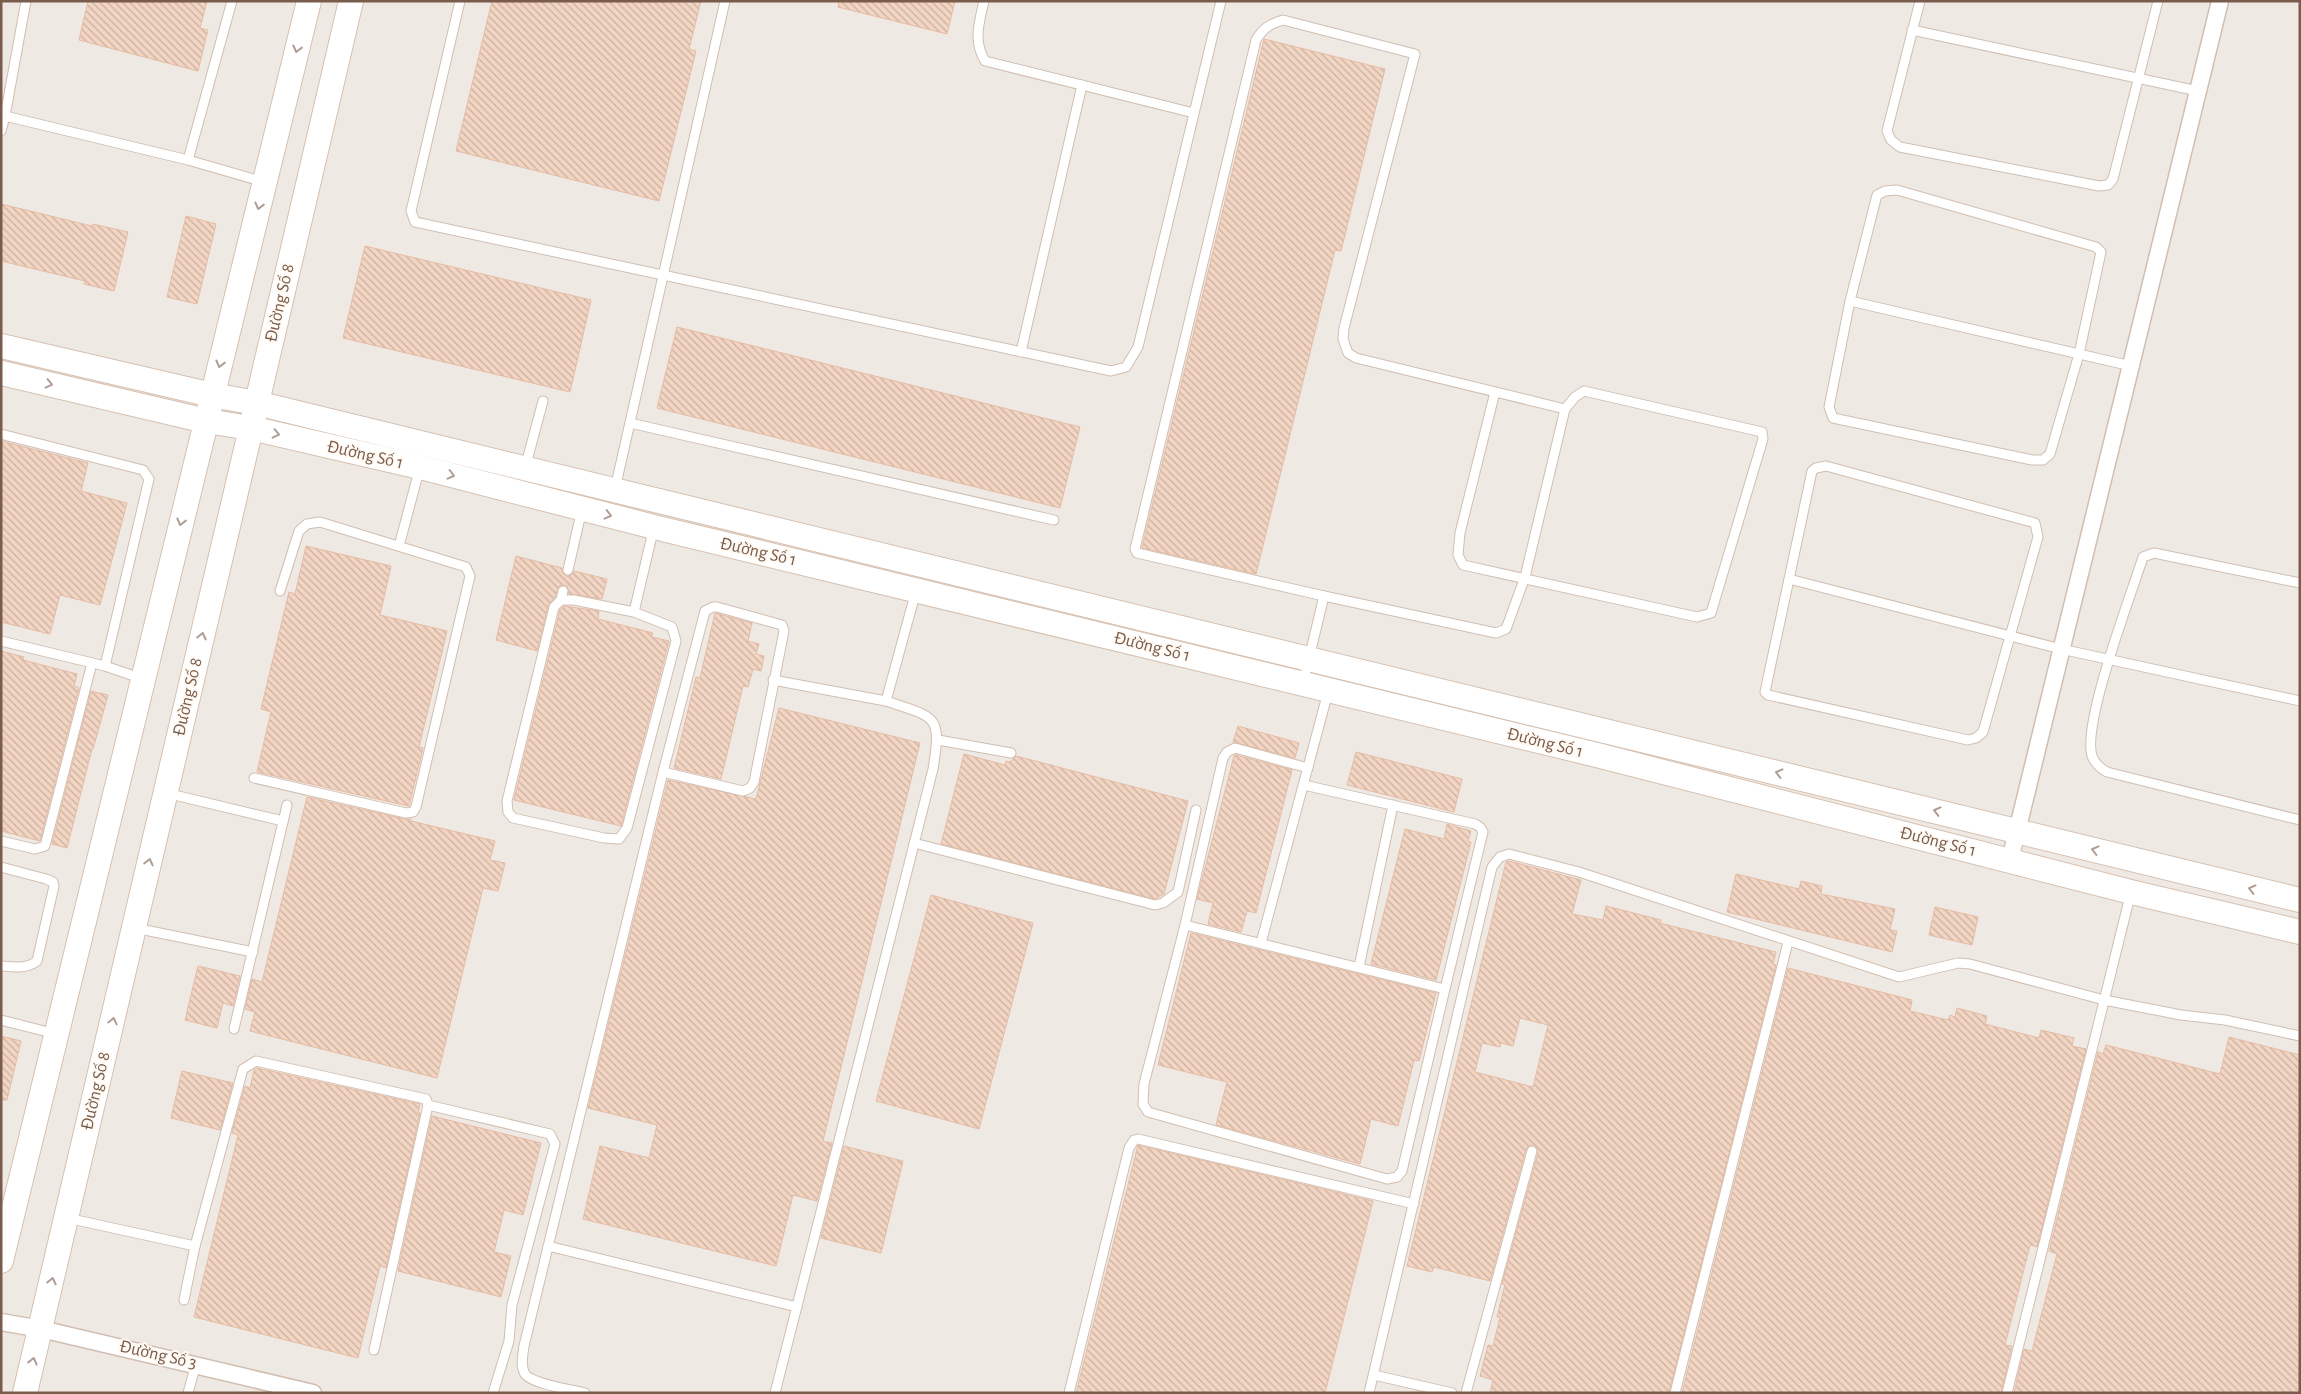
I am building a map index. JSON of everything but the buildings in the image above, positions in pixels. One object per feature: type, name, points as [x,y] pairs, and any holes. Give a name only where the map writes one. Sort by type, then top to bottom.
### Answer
[{"type":"street","points":[[1,1261],[309,1]]},
{"type":"street","name":"Đường Số 8","points":[[25,1393],[351,1]]},
{"type":"street","points":[[2010,860],[2220,1]]},
{"type":"street","name":"Đường Số 1","points":[[1,346],[212,395],[256,403],[2300,900]]},
{"type":"street","name":"Đường Số 1","points":[[1,373],[206,421],[251,428],[420,467],[654,527],[1303,683],[2131,892],[2300,932]]},
{"type":"street","name":"Đường Số 3","points":[[1,1322],[41,1329],[196,1364],[313,1393]]},
{"type":"lane","points":[[1,131],[26,1]]},
{"type":"lane","points":[[188,160],[232,1]]},
{"type":"lane","points":[[460,1],[412,211],[415,222],[663,277],[1111,371],[1126,367],[1138,347],[1221,1]]},
{"type":"lane","points":[[615,490],[724,1]]},
{"type":"lane","points":[[984,1],[977,30],[978,49],[984,62],[1194,113]]},
{"type":"lane","points":[[1920,1],[1887,131],[1891,140],[1900,147],[2099,186],[2108,185],[2113,179],[2158,1]]},
{"type":"lane","points":[[1495,392],[1460,533],[1458,555],[1463,565],[1525,578],[1697,617],[1711,613],[1763,439],[1762,432],[1584,391],[1574,397],[1564,409],[1525,578],[1506,629],[1496,633],[1324,596],[1137,553],[1135,550],[1256,40],[1262,30],[1271,24],[1283,20],[1415,54],[1346,319],[1343,339],[1348,353],[1356,358],[1495,392],[1564,409]]},
{"type":"lane","points":[[1912,30],[2198,91]]},
{"type":"lane","points":[[1021,352],[1082,86]]},
{"type":"lane","points":[[5,116],[188,160],[264,182]]},
{"type":"lane","points":[[1897,190],[2096,247],[2101,252],[2079,354],[2050,454],[2043,460],[2032,460],[1833,418],[1829,407],[1850,301],[1877,195],[1885,191],[1897,190]]},
{"type":"lane","points":[[1850,301],[2130,366]]},
{"type":"lane","points":[[525,468],[543,400]]},
{"type":"lane","points":[[630,422],[1054,520]]},
{"type":"lane","points":[[1,434],[143,470],[147,474],[149,479],[105,666]]},
{"type":"lane","points":[[1826,466],[2035,523],[2038,537],[2010,636],[1983,732],[1976,738],[1968,740],[1768,695],[1764,692],[1812,471],[1826,466]]},
{"type":"lane","points":[[399,546],[420,467]]},
{"type":"lane","points":[[568,570],[582,509]]},
{"type":"lane","points":[[254,778],[406,813],[413,812],[416,807],[470,576],[466,567],[320,522],[307,524],[299,531],[280,591]]},
{"type":"lane","points":[[634,612],[654,527]]},
{"type":"lane","points":[[2300,583],[2154,553],[2143,557],[2110,659],[2091,732],[2092,755],[2096,765],[2107,772],[2300,820]]},
{"type":"lane","points":[[1789,579],[2061,649],[2300,701]]},
{"type":"lane","points":[[886,701],[917,590]]},
{"type":"lane","points":[[562,596],[634,612],[672,627],[676,641],[627,828],[619,839],[604,838],[513,818],[508,812],[507,801],[554,607],[562,596]]},
{"type":"lane","points":[[1303,683],[1324,596]]},
{"type":"lane","points":[[585,1393],[532,1380],[525,1374],[522,1361],[524,1346],[663,772],[705,611],[708,608],[717,607],[782,625],[784,631],[754,782],[750,788],[743,791],[663,772]]},
{"type":"lane","points":[[1,641],[105,666],[143,679]]},
{"type":"lane","points":[[1,841],[35,849],[45,846],[92,663]]},
{"type":"lane","points":[[773,680],[886,701],[928,715],[935,724],[938,740],[933,769],[775,1393]]},
{"type":"lane","points":[[1261,943],[1329,690]]},
{"type":"lane","points":[[938,740],[1011,753]]},
{"type":"lane","points":[[1304,785],[1475,824],[1483,832],[1402,1171],[1397,1177],[1387,1179],[1148,1112],[1142,1104],[1144,1084],[1185,924],[1223,758],[1227,752],[1235,748],[1308,768]]},
{"type":"lane","points":[[166,793],[283,821]]},
{"type":"lane","points":[[234,1029],[287,805]]},
{"type":"lane","points":[[1358,967],[1393,805]]},
{"type":"lane","points":[[914,843],[1155,905],[1163,903],[1178,892],[1196,810]]},
{"type":"lane","points":[[1369,1393],[1492,867],[1500,857],[1509,854],[1579,872],[1899,977],[1958,963],[1970,964],[2104,1000],[2181,1016],[2226,1020],[2300,1036]]},
{"type":"lane","points":[[1,867],[46,879],[52,882],[54,886],[37,961],[32,965],[24,967],[1,966]]},
{"type":"lane","points":[[2006,1393],[2131,892]]},
{"type":"lane","points":[[1185,924],[1446,988]]},
{"type":"lane","points":[[134,928],[253,952]]},
{"type":"lane","points":[[1675,1393],[1788,942]]},
{"type":"lane","points":[[1,1020],[57,1034]]},
{"type":"lane","points":[[184,1300],[195,1246],[243,1069],[251,1063],[260,1060],[426,1099],[428,1105],[374,1350]]},
{"type":"lane","points":[[428,1105],[550,1134],[555,1144],[512,1305],[509,1341],[493,1393]]},
{"type":"lane","points":[[1069,1393],[1129,1148],[1134,1140],[1138,1139],[1414,1204]]},
{"type":"lane","points":[[1466,1393],[1532,1151]]},
{"type":"lane","points":[[67,1218],[195,1246]]},
{"type":"lane","points":[[548,1246],[797,1306]]},
{"type":"lane","points":[[188,1393],[196,1364]]},
{"type":"lane","points":[[1374,1375],[1452,1393]]},
{"type":"shaded area","points":[[1,1],[2300,1],[2300,1393],[1,1393]]}]
